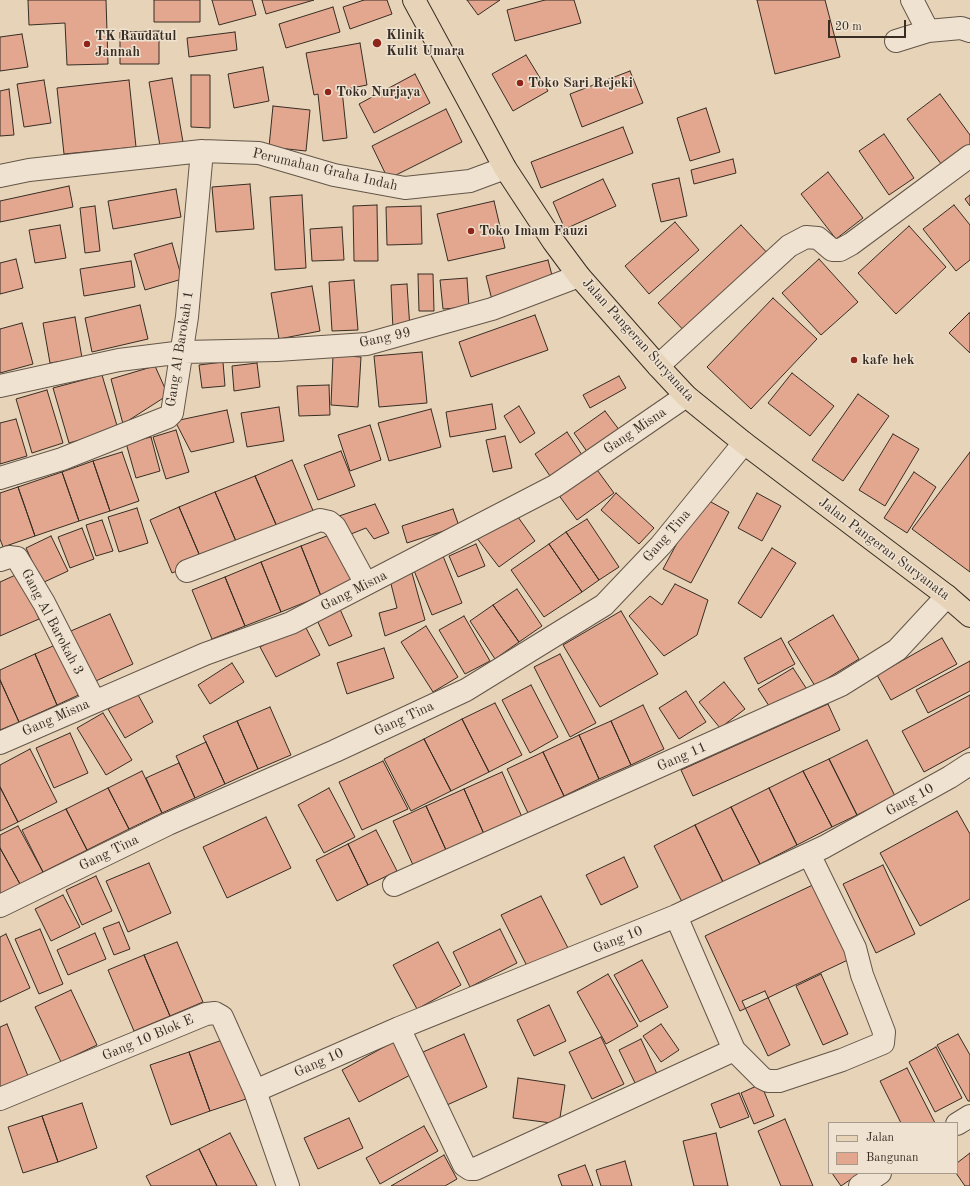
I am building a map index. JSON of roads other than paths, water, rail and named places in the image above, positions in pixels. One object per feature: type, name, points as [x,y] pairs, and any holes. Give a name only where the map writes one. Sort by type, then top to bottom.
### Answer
[{"type":"main road","name":"Jalan Pangeran Suryanata","points":[[415,0],[505,168],[553,241],[579,276],[658,366],[686,396],[744,443],[968,612]]},
{"type":"street","points":[[912,0],[928,31]]},
{"type":"street","points":[[896,41],[928,31],[961,28],[970,31]]},
{"type":"street","name":"Perumahan Graha Indah","points":[[0,176],[28,170],[202,151],[259,153],[334,175],[405,188],[470,181],[505,168]]},
{"type":"street","name":"Gang Al Barokah 1","points":[[0,478],[62,459],[168,416],[172,413],[183,352],[202,151]]},
{"type":"street","points":[[658,366],[789,246],[806,237],[818,238],[832,250],[840,250],[851,244],[970,156]]},
{"type":"street","name":"Gang 99","points":[[0,386],[119,360],[183,352],[277,350],[367,344],[492,309],[579,276]]},
{"type":"street","name":"Gang Misna","points":[[0,743],[205,654],[291,623],[555,486],[686,396]]},
{"type":"street","name":"Gang Tina","points":[[0,906],[168,824],[335,751],[466,690],[604,605],[661,545],[744,443]]},
{"type":"street","points":[[187,571],[320,520],[329,522],[335,527],[366,584]]},
{"type":"street","name":"Gang Al Barokah 3","points":[[0,560],[8,557],[17,558],[44,603],[94,701]]},
{"type":"street","name":"Gang 11","points":[[394,885],[842,685],[897,650],[947,596]]},
{"type":"street","name":"Gang 10","points":[[255,1091],[399,1028],[676,916],[809,854],[950,778],[970,764]]},
{"type":"street","points":[[676,916],[734,1050],[762,1078],[768,1081],[779,1082],[842,1060],[883,1043],[884,1032],[862,975],[855,948],[809,854]]},
{"type":"street","name":"Gang 10 Blok E","points":[[0,1099],[206,1014],[215,1013],[222,1017],[255,1091]]},
{"type":"street","points":[[399,1028],[464,1165],[470,1169],[481,1166],[734,1050]]},
{"type":"street","points":[[255,1091],[288,1186]]},
{"type":"street","points":[[958,1123],[970,1116]]},
{"type":"street","points":[[860,1186],[878,1174]]},
{"type":"place","name":"Klinik Kulit Umara","points":[[377,43]]},
{"type":"place","name":"TK Raudatul Jannah","points":[[87,44]]},
{"type":"place","name":"Toko Sari Rejeki","points":[[520,83]]},
{"type":"place","name":"Toko Nurjaya","points":[[328,92]]},
{"type":"place","name":"Toko Imam Fauzi","points":[[471,231]]},
{"type":"place","name":"kafe hek","points":[[854,360]]}]
